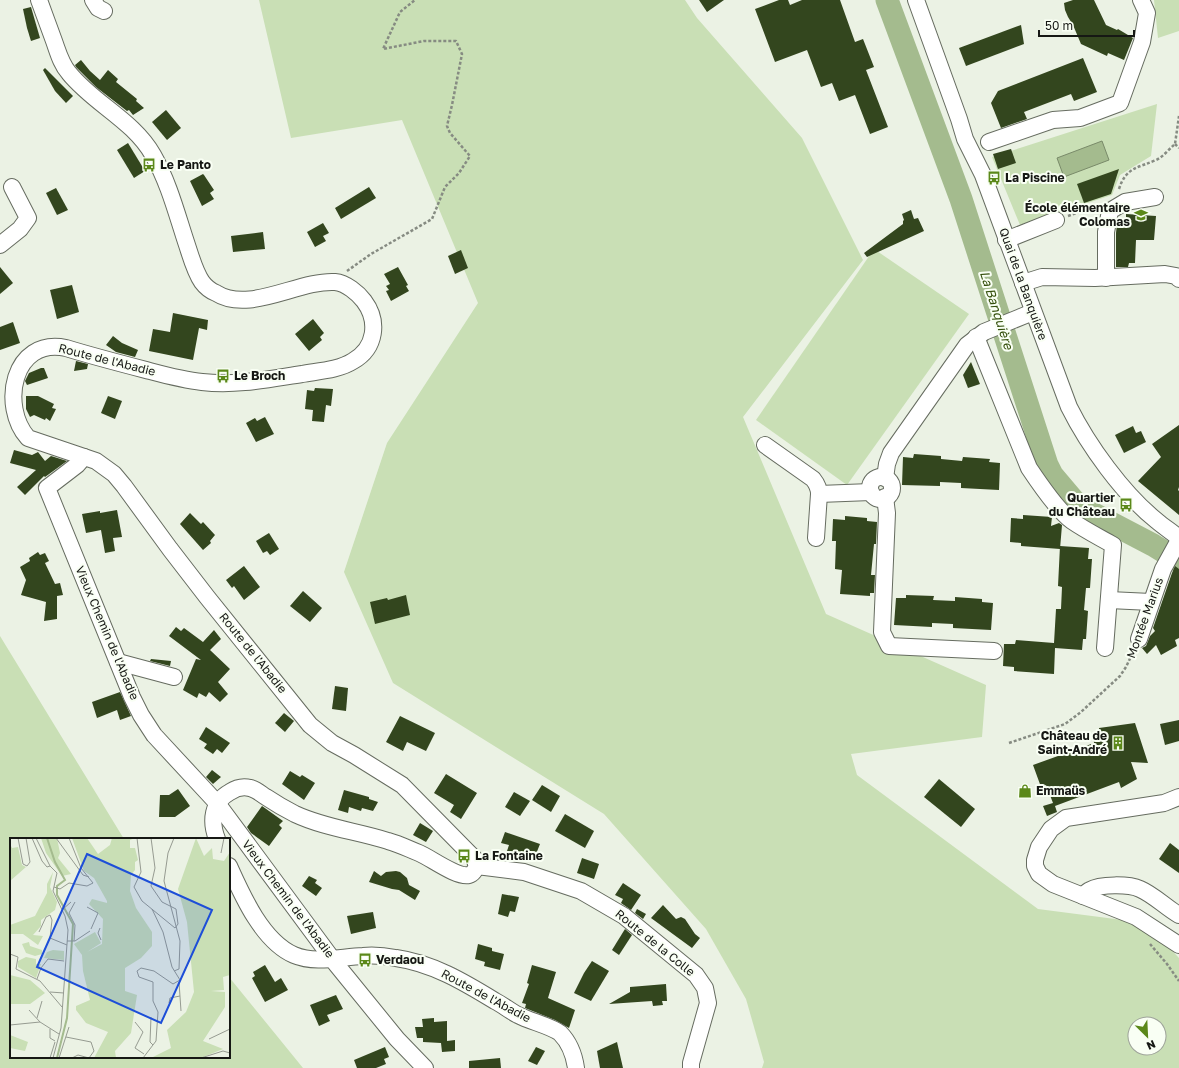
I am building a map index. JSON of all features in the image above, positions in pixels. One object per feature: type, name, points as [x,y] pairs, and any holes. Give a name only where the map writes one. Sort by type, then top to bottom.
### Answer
[{"type":"street","points":[[39,0],[61,60],[67,71],[76,82],[132,128],[144,140],[154,156],[164,179],[195,267],[202,282],[214,292],[227,299],[243,301],[320,284],[336,282],[342,284]]},
{"type":"street","name":"Quai de la Banquière","points":[[916,0],[965,139],[983,175],[1023,283],[1027,315],[1069,407],[1078,425],[1108,468],[1141,507],[1178,541]]},
{"type":"street","points":[[989,142],[1053,120],[1080,118],[1120,103],[1142,42],[1146,13],[1141,0]]},
{"type":"street","points":[[0,245],[20,229],[28,218],[12,187]]},
{"type":"street","points":[[1106,278],[1106,232],[1110,211],[1125,202],[1155,197]]},
{"type":"street","points":[[1006,240],[1056,220]]},
{"type":"street","points":[[1023,283],[1042,277],[1106,278],[1165,274],[1176,276],[1179,279]]},
{"type":"street","name":"Route de l'Abadie","points":[[342,284],[363,300],[374,324],[372,339],[368,348],[357,359],[343,366],[321,371],[244,382],[202,382],[179,378],[66,348],[52,347],[38,350],[23,358],[3,384],[5,408],[9,419],[21,434],[28,438],[96,461],[114,474],[203,591],[310,725],[332,743],[402,785],[474,858],[477,866]]},
{"type":"street","points":[[819,494],[878,495],[890,492],[892,486],[885,478],[887,464],[891,453],[967,345],[980,334],[1027,315]]},
{"type":"street","points":[[980,334],[1029,468],[1063,513],[1072,521],[1113,545],[1105,648]]},
{"type":"street","points":[[765,445],[813,479],[819,488],[816,538]]},
{"type":"street","name":"Vieux Chemin de l'Abadie","points":[[84,457],[77,465],[47,488],[141,715],[154,735],[217,803],[332,958],[397,1039],[425,1068]]},
{"type":"street","points":[[878,495],[887,513],[882,632],[889,646],[994,652]]},
{"type":"street","name":"Montée Marius","points":[[1139,639],[1163,569],[1178,541]]},
{"type":"street","points":[[1108,600],[1151,602]]},
{"type":"street","points":[[118,662],[174,677]]},
{"type":"street","points":[[217,838],[212,821],[217,803],[222,796],[231,790],[240,787],[251,788],[287,810],[306,819],[319,824],[389,841],[422,855],[461,875],[469,875],[474,872],[477,866]]},
{"type":"street","points":[[1179,797],[1164,802],[1066,818],[1051,829],[1039,847],[1035,860],[1035,866],[1039,874],[1053,884],[1136,917],[1179,946]]},
{"type":"street","name":"Route de la Colle","points":[[477,866],[524,872],[581,891],[624,916],[696,975],[705,988],[708,1003],[692,1057],[691,1068]]},
{"type":"street","name":"Route de l'Abadie","points":[[230,868],[249,909],[261,926],[284,949],[293,955],[315,959],[380,956],[418,962],[435,968],[465,982],[518,1015],[558,1032],[566,1040],[571,1049],[575,1058],[576,1068]]},
{"type":"street","points":[[1083,896],[1090,890],[1102,886],[1138,888],[1179,915]]},
{"type":"path","points":[[342,284],[346,271],[365,258],[432,219],[445,187],[458,173],[470,156],[450,133],[447,126],[462,54],[456,41],[424,41],[383,49],[400,12],[415,0]]},
{"type":"path","points":[[1118,194],[1122,179],[1136,167],[1158,160],[1175,144],[1179,116]]},
{"type":"path","points":[[1175,144],[1179,148]]},
{"type":"path","points":[[1056,220],[1098,206]]},
{"type":"path","name":"Montée Marius","points":[[1008,743],[1027,738],[1065,724],[1081,712],[1120,676],[1132,656],[1139,639]]},
{"type":"path","points":[[1146,938],[1179,981]]},
{"type":"shaded area","points":[[259,0],[685,0],[697,18],[802,138],[863,260],[743,417],[826,614],[986,685],[982,737],[851,754],[857,775],[1038,909],[1146,923],[1179,958],[1179,1068],[762,1068],[764,1062],[746,999],[706,929],[604,814],[393,683],[344,572],[387,443],[478,303],[402,120],[291,138]]},
{"type":"shaded area","points":[[1154,0],[1179,0],[1179,31],[1158,38]]},
{"type":"shaded area","points":[[1157,104],[1151,156],[1120,175],[1112,195],[1020,225],[992,157]]},
{"type":"shaded area","points":[[1102,141],[1109,160],[1064,177],[1057,158]]},
{"type":"shaded area","points":[[874,249],[969,314],[847,485],[756,420]]},
{"type":"shaded area","points":[[0,636],[123,838],[10,838],[10,1058],[230,1058],[230,978],[303,1068],[0,1068]]},
{"type":"building","points":[[699,0],[724,0],[707,12]]},
{"type":"building","points":[[779,0],[788,0],[790,5],[802,0],[840,0],[855,42],[863,39],[874,67],[866,70],[888,127],[870,134],[855,95],[839,101],[832,83],[821,87],[807,50],[775,62],[755,9]]},
{"type":"building","points":[[1073,0],[1094,0],[1106,25],[1117,30],[1118,29],[1133,38],[1124,60],[1108,53],[1107,56],[1081,44],[1065,10],[1064,3]]},
{"type":"building","points":[[31,7],[40,38],[31,41],[23,9]]},
{"type":"building","points":[[1021,25],[1024,44],[966,66],[959,48]]},
{"type":"building","points":[[1083,58],[1097,92],[1074,101],[1071,94],[1024,112],[1027,119],[1001,128],[991,103],[998,91]]},
{"type":"building","points":[[81,60],[100,80],[108,70],[118,79],[116,82],[137,99],[136,101],[144,108],[133,115],[129,110],[127,111],[96,87],[76,67],[75,65]]},
{"type":"building","points":[[45,68],[73,96],[66,103],[55,91],[43,70]]},
{"type":"building","points":[[166,110],[181,128],[167,140],[152,122]]},
{"type":"building","points":[[128,143],[145,171],[134,178],[117,150]]},
{"type":"building","points":[[1011,149],[1016,163],[998,169],[993,154]]},
{"type":"building","points":[[1119,169],[1111,194],[1084,203],[1077,184]]},
{"type":"building","points":[[203,174],[214,190],[210,193],[214,199],[202,206],[190,181]]},
{"type":"building","points":[[369,187],[376,198],[341,219],[335,208]]},
{"type":"building","points":[[56,188],[68,210],[57,215],[46,193]]},
{"type":"building","points":[[911,210],[914,219],[918,218],[924,231],[867,257],[864,253],[903,224],[904,220],[902,214]]},
{"type":"building","points":[[1126,214],[1156,216],[1154,240],[1136,240],[1135,263],[1129,263],[1128,267],[1116,267],[1117,224],[1126,224]]},
{"type":"building","points":[[323,223],[329,233],[323,236],[326,241],[315,247],[307,232]]},
{"type":"building","points":[[263,232],[265,249],[233,252],[231,236]]},
{"type":"building","points":[[461,250],[468,268],[455,274],[448,256]]},
{"type":"building","points":[[0,267],[13,283],[0,294]]},
{"type":"building","points":[[398,267],[408,285],[406,286],[409,291],[391,301],[386,291],[389,290],[386,286],[390,284],[384,274]]},
{"type":"building","points":[[72,285],[79,312],[57,319],[50,290]]},
{"type":"building","points":[[173,313],[208,320],[207,330],[199,328],[193,360],[149,351],[153,329],[170,332]]},
{"type":"building","points":[[313,319],[324,333],[320,337],[322,340],[309,351],[295,334]]},
{"type":"building","points":[[13,322],[20,343],[0,350],[0,327]]},
{"type":"building","points":[[113,336],[122,343],[138,350],[135,357],[116,352],[106,345]]},
{"type":"building","points":[[76,361],[88,364],[87,369],[74,371]]},
{"type":"building","points":[[971,362],[980,384],[968,388],[963,375]]},
{"type":"building","points":[[44,368],[48,378],[27,385],[25,381],[29,373]]},
{"type":"building","points":[[315,388],[333,389],[331,406],[326,405],[324,422],[312,421],[313,410],[305,409],[307,390],[314,391]]},
{"type":"building","points":[[26,396],[38,396],[54,404],[52,408],[56,409],[50,421],[46,418],[45,420],[34,415],[30,417],[26,409]]},
{"type":"building","points":[[108,396],[122,401],[115,419],[101,413]]},
{"type":"building","points":[[265,417],[274,434],[256,442],[246,423],[255,418],[257,421]]},
{"type":"building","points":[[1179,425],[1179,515],[1138,481],[1161,457],[1152,444]]},
{"type":"building","points":[[1133,426],[1136,433],[1141,431],[1146,442],[1124,453],[1115,435]]},
{"type":"building","points":[[14,450],[32,455],[38,452],[45,461],[51,456],[67,461],[45,477],[44,476],[25,495],[17,487],[36,470],[10,463]]},
{"type":"building","points":[[914,454],[941,456],[941,459],[962,461],[963,457],[990,459],[989,462],[1000,463],[999,490],[961,488],[961,483],[940,482],[940,486],[902,485],[903,457],[913,458]]},
{"type":"building","points":[[117,510],[122,537],[113,538],[115,551],[105,553],[101,530],[86,533],[82,514]]},
{"type":"building","points":[[190,513],[201,524],[203,522],[215,535],[210,541],[211,543],[203,550],[180,524]]},
{"type":"building","points":[[1023,515],[1052,517],[1051,526],[1059,523],[1062,525],[1060,549],[1021,546],[1021,543],[1010,542],[1011,518],[1023,519]]},
{"type":"building","points":[[845,516],[867,518],[867,521],[877,522],[876,544],[874,544],[871,575],[875,575],[874,593],[870,593],[870,596],[840,594],[842,570],[835,569],[836,541],[832,541],[833,519],[845,520]]},
{"type":"building","points":[[269,533],[279,549],[270,555],[267,551],[263,553],[256,541]]},
{"type":"building","points":[[1060,546],[1089,548],[1088,559],[1092,559],[1090,588],[1086,588],[1084,610],[1088,611],[1086,639],[1083,639],[1082,650],[1055,648],[1054,674],[1014,671],[1014,667],[1003,666],[1004,644],[1015,644],[1016,640],[1054,643],[1056,609],[1061,609],[1062,587],[1058,586]]},
{"type":"building","points":[[38,552],[40,555],[45,553],[49,561],[45,563],[55,584],[60,583],[63,595],[57,596],[57,619],[44,621],[46,602],[21,595],[26,580],[20,567],[30,561],[29,558]]},
{"type":"building","points":[[244,566],[260,587],[244,600],[234,586],[232,588],[226,580]]},
{"type":"building","points":[[1175,566],[1179,569],[1179,638],[1175,640],[1177,646],[1161,655],[1156,645],[1147,654],[1142,648],[1146,646],[1150,636],[1155,631],[1153,628]]},
{"type":"building","points":[[303,591],[322,608],[310,622],[290,606]]},
{"type":"building","points":[[406,595],[410,615],[375,624],[370,602],[387,598],[388,600]]},
{"type":"building","points":[[906,595],[934,596],[933,600],[955,601],[955,597],[982,599],[982,602],[993,603],[991,630],[953,628],[953,624],[932,623],[932,627],[894,625],[896,598],[906,598]]},
{"type":"building","points":[[176,627],[181,631],[184,628],[203,642],[214,630],[221,639],[210,650],[230,669],[218,682],[228,694],[220,702],[209,692],[206,697],[199,693],[197,698],[183,690],[196,659],[201,660],[169,636]]},
{"type":"building","points":[[151,659],[171,661],[170,666],[150,661]]},
{"type":"building","points":[[335,686],[348,688],[346,711],[332,709]]},
{"type":"building","points":[[120,692],[131,716],[120,720],[117,710],[97,718],[92,702]]},
{"type":"building","points":[[284,713],[294,721],[285,732],[275,723]]},
{"type":"building","points":[[400,716],[435,733],[426,751],[407,742],[403,751],[386,742]]},
{"type":"building","points":[[1179,720],[1179,741],[1165,745],[1160,724]]},
{"type":"building","points":[[1135,723],[1148,763],[1131,762],[1137,779],[1121,788],[1119,782],[1055,806],[1057,812],[1047,816],[1043,806],[1053,803],[1046,785],[1041,787],[1033,765],[1094,743],[1093,734],[1099,733],[1099,728]]},
{"type":"building","points":[[206,727],[230,743],[222,753],[217,749],[213,754],[204,748],[207,744],[199,739]]},
{"type":"building","points":[[212,770],[221,777],[213,784],[206,777]]},
{"type":"building","points":[[290,771],[300,777],[302,775],[315,783],[304,800],[282,784]]},
{"type":"building","points":[[446,774],[477,793],[461,819],[450,812],[454,805],[434,793]]},
{"type":"building","points":[[939,779],[975,809],[961,827],[924,797]]},
{"type":"building","points":[[542,785],[560,796],[551,812],[532,800]]},
{"type":"building","points":[[178,789],[190,806],[175,817],[159,817],[160,795],[169,795]]},
{"type":"building","points":[[344,790],[369,797],[369,799],[378,802],[373,811],[362,808],[361,811],[349,807],[348,813],[338,810]]},
{"type":"building","points":[[514,792],[530,801],[520,816],[505,807]]},
{"type":"building","points":[[262,806],[283,821],[279,825],[282,828],[269,846],[251,833],[247,827]]},
{"type":"building","points":[[565,814],[594,831],[585,848],[555,831]]},
{"type":"building","points":[[420,823],[433,831],[426,842],[413,835]]},
{"type":"building","points":[[505,832],[540,844],[534,859],[507,851],[509,845],[501,843]]},
{"type":"building","points":[[1170,843],[1179,850],[1179,873],[1159,859]]},
{"type":"building","points":[[582,858],[599,864],[594,879],[577,873]]},
{"type":"building","points":[[374,871],[381,876],[386,872],[400,872],[407,878],[409,885],[420,891],[415,900],[399,890],[369,882]]},
{"type":"building","points":[[309,876],[317,880],[315,883],[322,888],[316,896],[302,886]]},
{"type":"building","points":[[623,883],[641,895],[631,910],[621,903],[623,899],[615,895]]},
{"type":"building","points":[[502,894],[519,897],[515,912],[510,911],[508,917],[498,914]]},
{"type":"building","points":[[663,905],[676,919],[681,917],[685,919],[695,934],[700,938],[692,948],[651,918]]},
{"type":"building","points":[[637,909],[646,914],[643,919],[635,913]]},
{"type":"building","points":[[373,912],[376,928],[351,934],[347,916]]},
{"type":"building","points":[[625,929],[632,935],[619,955],[612,950]]},
{"type":"building","points":[[478,944],[492,948],[492,951],[504,954],[500,970],[484,966],[485,962],[475,959]]},
{"type":"building","points":[[592,961],[609,971],[591,1001],[574,993]]},
{"type":"building","points":[[265,965],[275,982],[281,978],[288,990],[265,1002],[252,978],[255,976],[253,972]]},
{"type":"building","points":[[532,965],[556,972],[548,998],[575,1010],[569,1028],[555,1020],[525,1008],[526,1004],[522,1003],[529,984],[527,983]]},
{"type":"building","points":[[666,984],[667,1001],[662,1001],[663,1005],[653,1006],[652,1001],[609,1004],[630,992],[630,987]]},
{"type":"building","points":[[336,995],[343,1009],[327,1015],[330,1021],[319,1026],[310,1005]]},
{"type":"building","points":[[434,1018],[434,1022],[447,1021],[447,1041],[455,1040],[455,1051],[442,1052],[441,1043],[423,1042],[423,1038],[417,1038],[415,1027],[423,1027],[422,1019]]},
{"type":"building","points":[[617,1042],[623,1068],[600,1068],[597,1051]]},
{"type":"building","points":[[385,1047],[389,1057],[384,1059],[386,1064],[376,1068],[357,1068],[354,1060]]},
{"type":"building","points":[[536,1047],[545,1051],[537,1065],[528,1061]]},
{"type":"building","points":[[500,1058],[501,1068],[469,1068],[469,1061]]},
{"type":"waterway","name":"La Banquière","points":[[887,0],[961,199],[1047,465],[1052,475],[1074,501],[1090,512],[1153,545],[1179,561]]},
{"type":"place","name":"Le Panto","points":[[149,165]]},
{"type":"place","name":"La Piscine","points":[[994,178]]},
{"type":"place","name":"École élémentaire Colomas","points":[[1141,215]]},
{"type":"place","name":"Le Broch","points":[[223,376]]},
{"type":"place","name":"Quartier du Château","points":[[1126,505]]},
{"type":"place","name":"Château de Saint-André","points":[[1118,743]]},
{"type":"place","name":"Emmaüs","points":[[1025,791]]},
{"type":"place","name":"La Fontaine","points":[[464,856]]},
{"type":"place","name":"Verdaou","points":[[365,960]]}]
